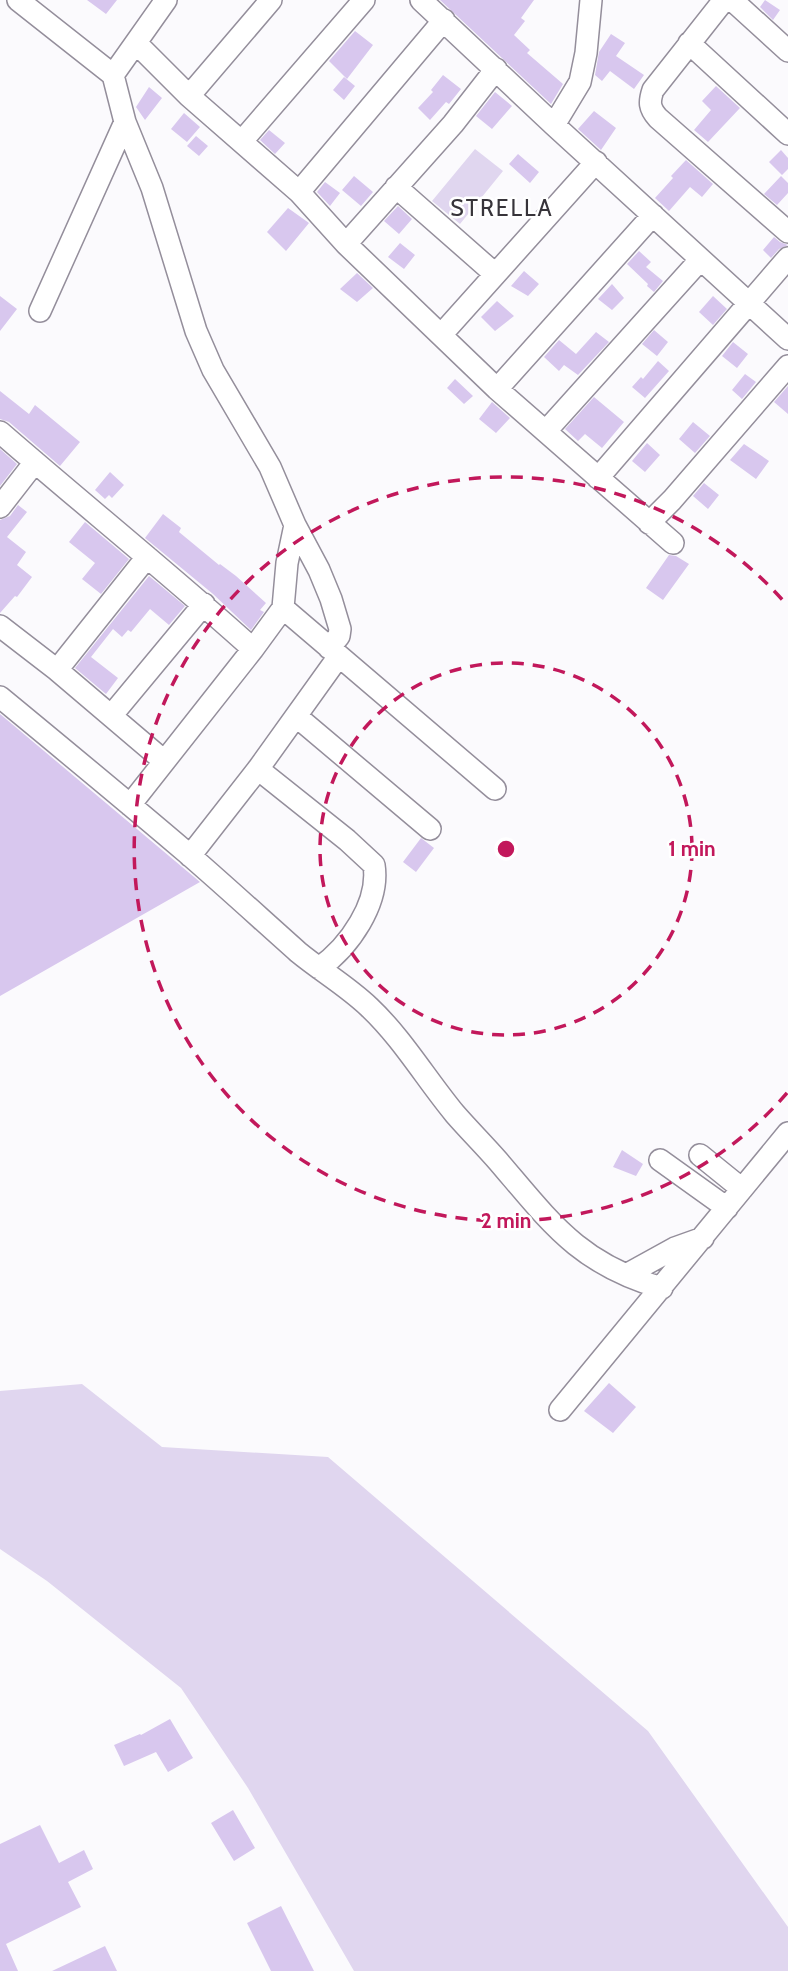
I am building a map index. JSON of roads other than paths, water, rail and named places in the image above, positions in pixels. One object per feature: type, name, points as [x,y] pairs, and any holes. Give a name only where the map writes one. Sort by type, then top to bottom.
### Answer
[{"type":"street","points":[[18,0],[113,75],[125,122],[152,188],[196,331],[213,370],[270,467],[295,526],[319,570],[340,624],[334,652],[296,716],[190,856]]},
{"type":"street","points":[[113,75],[166,0]]},
{"type":"street","points":[[189,96],[271,0]]},
{"type":"street","points":[[242,141],[364,0]]},
{"type":"street","points":[[421,0],[788,339]]},
{"type":"street","points":[[554,125],[580,82],[591,0]]},
{"type":"street","points":[[724,0],[653,90],[649,102],[652,111],[788,232]]},
{"type":"street","points":[[732,0],[788,51]]},
{"type":"street","points":[[299,192],[444,20]]},
{"type":"street","points":[[136,43],[189,96],[299,192],[346,244],[497,388],[673,543]]},
{"type":"street","points":[[689,43],[788,134]]},
{"type":"street","points":[[346,244],[453,124],[496,69]]},
{"type":"street","points":[[40,311],[125,122]]},
{"type":"street","points":[[441,335],[596,162]]},
{"type":"street","points":[[396,187],[495,274]]},
{"type":"street","points":[[497,388],[653,215]]},
{"type":"street","points":[[598,478],[788,258]]},
{"type":"street","points":[[546,431],[700,260]]},
{"type":"street","points":[[649,523],[788,366]]},
{"type":"street","points":[[0,432],[204,604],[253,649]]},
{"type":"street","points":[[0,507],[35,462]]},
{"type":"street","points":[[130,805],[283,608],[287,563],[295,526]]},
{"type":"street","points":[[57,670],[147,557]]},
{"type":"street","points":[[111,716],[204,604]]},
{"type":"street","points":[[283,608],[495,789]]},
{"type":"street","points":[[0,626],[57,670],[164,761]]},
{"type":"street","points":[[0,697],[190,856],[301,954],[355,995],[387,1026],[455,1114],[521,1190],[580,1250],[600,1263],[662,1288]]},
{"type":"street","points":[[296,716],[430,829]]},
{"type":"street","points":[[258,769],[347,839],[374,865],[371,899],[360,921],[335,955],[319,968]]},
{"type":"street","points":[[560,1410],[788,1133]]},
{"type":"street","points":[[699,1155],[742,1189]]},
{"type":"street","points":[[660,1160],[727,1208]]},
{"type":"street","points":[[626,1275],[675,1248],[703,1238]]},
{"type":"district","name":"STRELLA","points":[[502,208]]}]
